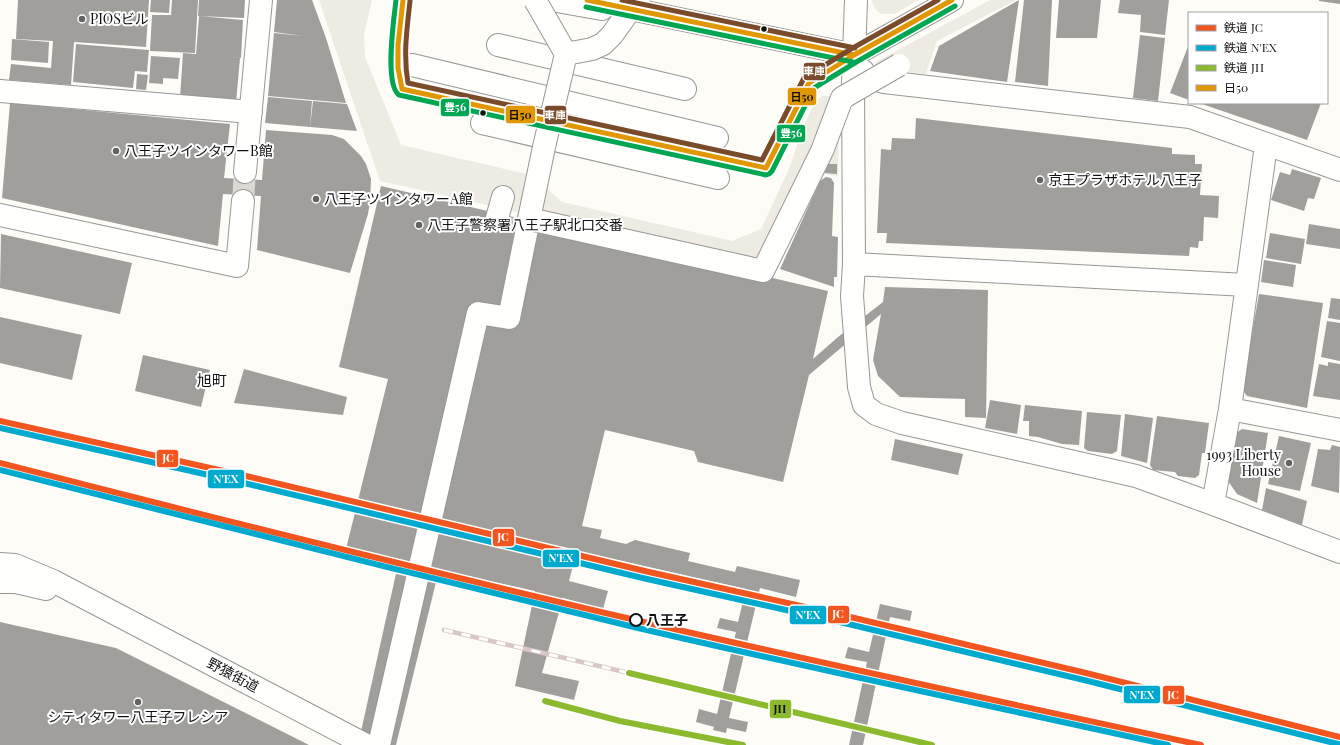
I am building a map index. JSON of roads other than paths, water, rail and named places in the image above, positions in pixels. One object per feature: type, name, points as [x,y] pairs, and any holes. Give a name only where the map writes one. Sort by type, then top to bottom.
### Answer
[{"type":"street","points":[[245,172],[261,0]]},
{"type":"street","points":[[535,0],[549,24],[564,63],[587,79]]},
{"type":"street","points":[[856,0],[854,54],[854,264],[852,296],[859,387],[864,405],[876,414],[902,423],[1136,476],[1340,552]]},
{"type":"street","points":[[592,3],[656,14],[854,54],[952,0]]},
{"type":"street","points":[[549,24],[548,18],[550,11],[556,1],[634,5],[656,14]]},
{"type":"street","points":[[592,3],[610,14],[613,19],[614,27],[612,35]]},
{"type":"street","points":[[379,745],[478,313],[509,318],[544,148],[564,63],[603,44],[612,35],[634,5]]},
{"type":"street","points":[[498,46],[685,89]]},
{"type":"street","points":[[854,54],[866,76],[884,82],[1190,118],[1340,170]]},
{"type":"street","points":[[412,65],[717,138]]},
{"type":"street","points":[[529,218],[763,271],[818,144],[842,98],[899,65]]},
{"type":"street","points":[[0,91],[251,112]]},
{"type":"street","points":[[530,107],[582,118]]},
{"type":"street","points":[[482,122],[718,178]]},
{"type":"street","points":[[520,143],[576,155]]},
{"type":"street","points":[[1213,504],[1230,409],[1266,145]]},
{"type":"street","points":[[497,218],[503,197]]},
{"type":"street","points":[[0,215],[237,266],[243,201]]},
{"type":"street","points":[[854,264],[1246,285]]},
{"type":"street","points":[[1230,409],[1340,430]]},
{"type":"street","name":"野猿街道","points":[[0,564],[15,566],[53,581],[366,745]]},
{"type":"street","name":"野猿街道","points":[[0,582],[16,582],[50,590],[100,606]]},
{"type":"tunnel","points":[[243,201],[245,172]]},
{"type":"railway","points":[[444,630],[629,673]]},
{"type":"rail line","name":"JC","points":[[0,421],[246,476],[649,572],[846,616],[1086,673],[1340,737]]},
{"type":"rail line","name":"N'EX","points":[[0,428],[244,483],[647,579],[844,623],[1084,680],[1338,744]]},
{"type":"rail line","name":"JC","points":[[0,463],[483,584],[644,622],[1201,745]]},
{"type":"rail line","name":"N'EX","points":[[0,470],[638,628],[836,673],[1168,745]]},
{"type":"rail line","name":"JH","points":[[629,673],[932,745]]},
{"type":"rail line","name":"JH","points":[[545,701],[620,721],[743,745]]},
{"type":"place","name":"PIOSビル","points":[[82,19]]},
{"type":"place","name":"八王子ツインタワーB館","points":[[116,151]]},
{"type":"place","name":"京王プラザホテル八王子","points":[[1040,180]]},
{"type":"place","name":"八王子ツインタワーA館","points":[[316,199]]},
{"type":"place","name":"八王子警察署八王子駅北口交番","points":[[419,225]]},
{"type":"place","name":"1993 Liberty House","points":[[1289,463]]},
{"type":"place","name":"八王子","points":[[636,620]]},
{"type":"place","name":"シティタワー八王子フレシア","points":[[138,702]]},
{"type":"district","name":"旭町","points":[[212,381]]}]
